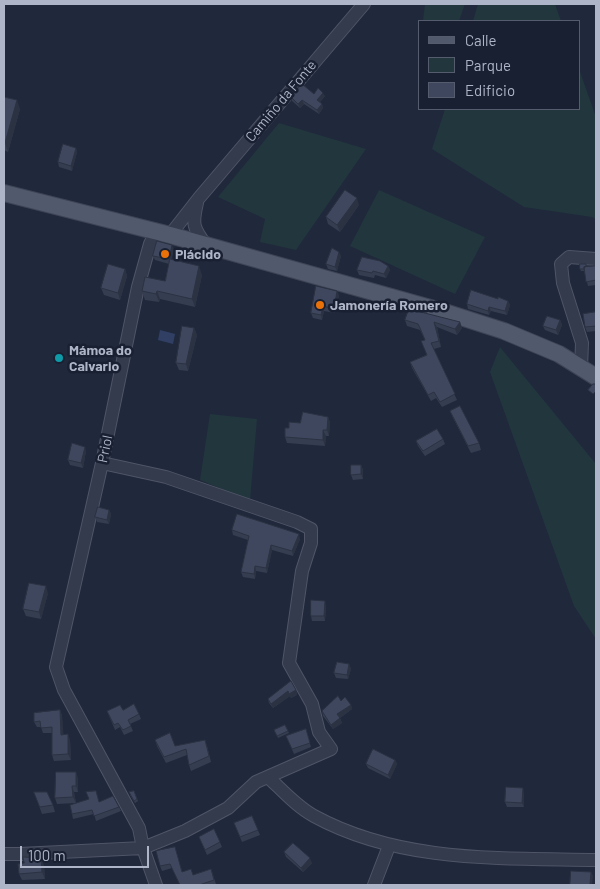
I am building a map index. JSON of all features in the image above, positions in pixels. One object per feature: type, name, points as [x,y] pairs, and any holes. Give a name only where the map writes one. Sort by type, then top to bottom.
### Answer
[{"type":"main road","points":[[4,193],[169,235],[448,313],[504,331],[559,354],[596,377]]},
{"type":"street","name":"Camiño da Fonte","points":[[169,235],[364,4]]},
{"type":"street","points":[[169,235],[189,230],[199,198]]},
{"type":"street","points":[[194,217],[194,229],[206,245]]},
{"type":"street","name":"Priol","points":[[143,848],[139,828],[64,690],[56,667],[102,463],[138,287],[150,244],[169,235]]},
{"type":"street","points":[[581,368],[582,343],[562,283],[561,264],[569,257],[596,259]]},
{"type":"street","points":[[4,854],[143,848],[185,831],[228,808],[256,782],[332,749],[319,732],[312,704],[289,663],[302,571],[312,543],[311,530],[297,522],[166,477],[102,463]]},
{"type":"street","points":[[268,777],[312,815],[340,828],[389,846],[466,858],[596,860]]},
{"type":"street","points":[[374,885],[389,846]]},
{"type":"street","points":[[143,848],[156,885]]},
{"type":"green space","points":[[425,4],[465,4],[459,20],[423,20]]},
{"type":"green space","points":[[478,4],[555,4],[561,20],[473,20]]},
{"type":"green space","points":[[580,72],[596,117],[596,219],[524,207],[432,149],[445,110],[580,110]]},
{"type":"green space","points":[[279,123],[366,149],[296,250],[260,242],[265,219],[218,197]]},
{"type":"green space","points":[[379,190],[485,237],[455,294],[350,246]]},
{"type":"green space","points":[[500,347],[596,464],[596,639],[574,606],[490,372]]},
{"type":"green space","points":[[210,414],[257,419],[250,501],[200,480]]},
{"type":"water","points":[[160,330],[175,334],[173,344],[158,340]]},
{"type":"building","points":[[302,84],[314,94],[318,88],[323,93],[317,100],[322,104],[317,110],[302,100],[298,104],[291,97]]},
{"type":"building","points":[[4,97],[17,100],[5,143],[4,142]]},
{"type":"building","points":[[63,144],[76,148],[71,166],[58,162]]},
{"type":"building","points":[[345,190],[357,198],[337,225],[326,217]]},
{"type":"building","points":[[157,241],[172,245],[169,259],[153,256]]},
{"type":"building","points":[[332,248],[339,252],[335,267],[326,264]]},
{"type":"building","points":[[362,257],[380,261],[388,266],[384,274],[357,270]]},
{"type":"building","points":[[170,259],[199,266],[192,299],[157,291],[156,294],[142,291],[145,277],[165,281]]},
{"type":"building","points":[[108,264],[125,269],[118,293],[101,288]]},
{"type":"building","points":[[580,264],[586,264],[586,267],[580,269]]},
{"type":"building","points":[[596,266],[596,280],[586,282],[584,267]]},
{"type":"building","points":[[316,286],[337,291],[334,309],[323,306],[321,315],[311,313]]},
{"type":"building","points":[[471,290],[508,301],[505,311],[489,307],[488,311],[467,304]]},
{"type":"building","points":[[409,309],[460,322],[455,329],[434,322],[439,341],[431,343],[455,394],[440,402],[434,392],[428,395],[410,362],[427,355],[421,341],[425,340],[418,324],[405,320]]},
{"type":"building","points":[[596,312],[596,326],[585,327],[583,314]]},
{"type":"building","points":[[547,316],[560,320],[556,330],[543,326]]},
{"type":"building","points":[[182,326],[194,328],[186,364],[176,363]]},
{"type":"building","points":[[593,384],[596,384],[596,391],[593,394],[588,390]]},
{"type":"building","points":[[460,406],[479,443],[468,446],[450,411]]},
{"type":"building","points":[[303,412],[328,417],[327,430],[323,430],[323,440],[285,437],[285,428],[289,428],[289,422],[300,423]]},
{"type":"building","points":[[437,429],[443,439],[423,451],[416,441]]},
{"type":"building","points":[[72,443],[85,447],[81,463],[68,460]]},
{"type":"building","points":[[351,465],[361,465],[361,474],[351,475]]},
{"type":"building","points":[[98,507],[109,510],[107,520],[95,517]]},
{"type":"building","points":[[237,514],[299,534],[292,551],[271,545],[266,568],[255,566],[254,574],[241,572],[249,536],[232,530]]},
{"type":"building","points":[[29,583],[46,586],[39,612],[23,609]]},
{"type":"building","points":[[311,600],[325,601],[324,616],[311,616]]},
{"type":"building","points":[[337,662],[349,664],[347,675],[334,673]]},
{"type":"building","points":[[291,681],[296,690],[289,694],[288,691],[271,704],[268,699]]},
{"type":"building","points":[[338,696],[341,701],[345,697],[351,705],[337,714],[340,718],[331,725],[322,711]]},
{"type":"building","points":[[134,704],[139,714],[128,720],[131,726],[123,730],[118,723],[114,725],[107,711],[120,705],[123,710]]},
{"type":"building","points":[[60,710],[61,735],[68,734],[68,754],[52,755],[52,727],[41,728],[40,721],[34,722],[34,713]]},
{"type":"building","points":[[285,725],[288,731],[277,736],[274,730]]},
{"type":"building","points":[[306,729],[310,743],[292,749],[286,736]]},
{"type":"building","points":[[170,733],[175,746],[205,740],[209,756],[189,765],[186,749],[164,757],[155,740]]},
{"type":"building","points":[[373,749],[395,760],[388,775],[366,764]]},
{"type":"building","points":[[56,772],[76,772],[76,786],[72,786],[73,797],[55,798]]},
{"type":"building","points":[[506,787],[523,788],[522,803],[505,802]]},
{"type":"building","points":[[96,791],[99,802],[113,796],[119,807],[94,816],[92,810],[72,814],[70,805],[89,799],[86,792]]},
{"type":"building","points":[[134,791],[137,799],[134,801],[129,792]]},
{"type":"building","points":[[34,792],[47,792],[53,805],[40,807]]},
{"type":"building","points":[[252,816],[258,830],[240,837],[234,823]]},
{"type":"building","points":[[214,829],[220,842],[205,850],[199,837]]},
{"type":"building","points":[[293,843],[310,858],[301,868],[284,852]]},
{"type":"building","points":[[175,847],[182,872],[191,869],[193,875],[211,869],[214,880],[199,885],[180,885],[170,864],[160,866],[156,851]]},
{"type":"building","points":[[23,857],[41,858],[42,872],[19,874],[18,864],[24,863]]},
{"type":"building","points":[[571,871],[591,872],[590,885],[570,885]]},
{"type":"place","name":"Plácido","points":[[165,254]]},
{"type":"place","name":"Jamonería Romero","points":[[320,305]]},
{"type":"place","name":"Mámoa do Calvario","points":[[59,358]]}]
